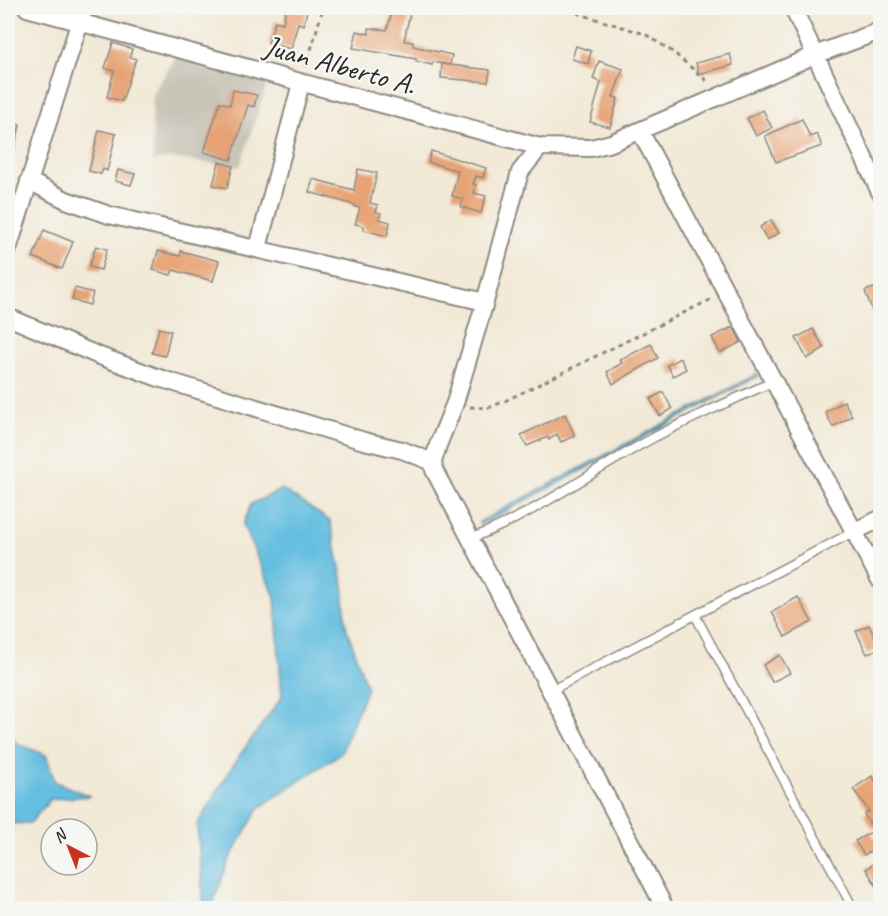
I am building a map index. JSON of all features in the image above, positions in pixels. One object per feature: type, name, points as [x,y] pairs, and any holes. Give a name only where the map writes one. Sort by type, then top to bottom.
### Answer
[{"type":"street","name":"Juan Alberto A.","points":[[27,8],[82,14],[301,83],[540,147],[591,148],[640,131],[815,55],[880,31]]},
{"type":"street","points":[[793,8],[880,192]]},
{"type":"street","points":[[8,249],[82,14]]},
{"type":"street","points":[[258,248],[301,83]]},
{"type":"street","points":[[640,131],[880,580]]},
{"type":"street","points":[[540,147],[520,172],[455,403],[433,462],[436,477],[665,909]]},
{"type":"street","points":[[28,181],[66,200],[109,215],[485,302]]},
{"type":"street","points":[[8,317],[96,355],[159,378],[364,441],[402,450],[433,462]]},
{"type":"street","points":[[855,531],[880,519]]},
{"type":"lane","points":[[470,539],[516,518],[644,442],[774,381]]},
{"type":"lane","points":[[550,691],[855,531]]},
{"type":"lane","points":[[695,615],[853,909]]},
{"type":"path","points":[[301,83],[323,8]]},
{"type":"path","points":[[560,8],[645,34],[673,52],[705,78],[720,96]]},
{"type":"path","points":[[455,403],[472,408],[488,408],[727,292]]},
{"type":"path","points":[[865,909],[880,899]]},
{"type":"shaded area","points":[[180,51],[268,81],[240,167],[171,158],[153,161],[152,95]]},
{"type":"water","points":[[757,374],[758,376],[480,525],[479,522]]},
{"type":"water","points":[[282,489],[330,521],[343,582],[346,626],[367,688],[341,753],[259,808],[229,860],[211,908],[204,908],[197,825],[237,759],[282,697],[275,597],[243,525],[251,504]]},
{"type":"water","points":[[8,731],[16,743],[46,755],[55,782],[90,796],[51,799],[30,823],[8,824]]},
{"type":"building","points":[[286,8],[307,10],[304,25],[298,23],[291,49],[268,43],[275,21],[283,23]]},
{"type":"building","points":[[393,8],[411,8],[404,41],[413,42],[413,46],[452,55],[450,65],[433,62],[432,65],[416,61],[416,59],[353,48],[357,31],[369,34],[369,28],[387,30]]},
{"type":"building","points":[[113,43],[132,49],[130,57],[136,59],[122,101],[107,97],[114,71],[105,68]]},
{"type":"building","points":[[576,46],[591,51],[588,64],[572,59]]},
{"type":"building","points":[[730,54],[733,65],[699,74],[696,63]]},
{"type":"building","points":[[599,61],[623,69],[613,97],[618,98],[610,127],[590,122],[601,82],[593,79]]},
{"type":"building","points":[[442,64],[490,70],[488,82],[441,78]]},
{"type":"building","points":[[233,90],[257,95],[254,107],[248,105],[231,160],[204,152],[220,102],[230,105]]},
{"type":"building","points":[[763,110],[772,128],[756,136],[747,118]]},
{"type":"building","points":[[802,119],[810,137],[817,134],[822,146],[776,162],[765,136]]},
{"type":"building","points":[[8,122],[20,125],[12,158],[8,158]]},
{"type":"building","points":[[99,130],[116,134],[107,171],[103,169],[101,174],[89,171]]},
{"type":"building","points":[[431,151],[486,168],[483,178],[476,176],[473,184],[476,185],[474,193],[486,196],[481,213],[461,207],[463,199],[452,196],[458,171],[428,162]]},
{"type":"building","points":[[219,162],[233,166],[227,188],[213,185]]},
{"type":"building","points":[[358,169],[377,173],[370,203],[378,205],[376,212],[381,213],[379,219],[390,222],[387,236],[364,230],[364,226],[355,224],[360,208],[355,205],[309,192],[313,179],[354,190]]},
{"type":"building","points":[[118,170],[135,174],[131,185],[115,181]]},
{"type":"building","points":[[771,220],[779,233],[767,240],[760,227]]},
{"type":"building","points":[[44,230],[73,242],[62,269],[33,257]]},
{"type":"building","points":[[96,246],[107,249],[101,270],[89,267]]},
{"type":"building","points":[[158,251],[180,256],[181,251],[219,261],[213,281],[173,270],[171,275],[153,270]]},
{"type":"building","points":[[880,286],[880,328],[879,329],[865,291]]},
{"type":"building","points":[[75,288],[93,293],[90,305],[72,300]]},
{"type":"building","points":[[733,327],[741,342],[720,353],[712,337]]},
{"type":"building","points":[[159,328],[171,331],[165,356],[152,353]]},
{"type":"building","points":[[813,329],[824,348],[807,359],[796,338]]},
{"type":"building","points":[[651,344],[658,358],[613,384],[607,372],[622,363],[620,360]]},
{"type":"building","points":[[680,358],[686,369],[673,376],[667,365]]},
{"type":"building","points":[[663,392],[672,409],[660,416],[650,399]]},
{"type":"building","points":[[844,401],[852,416],[833,427],[825,412]]},
{"type":"building","points":[[565,414],[575,436],[561,442],[557,434],[549,440],[548,437],[527,446],[521,435]]},
{"type":"building","points":[[798,597],[812,622],[785,637],[772,612]]},
{"type":"building","points":[[869,625],[880,648],[867,654],[856,631]]},
{"type":"building","points":[[780,655],[790,673],[772,682],[763,665]]},
{"type":"building","points":[[872,776],[880,788],[880,828],[879,825],[873,829],[864,814],[869,811],[853,789]]},
{"type":"building","points":[[871,832],[880,846],[864,855],[855,841]]},
{"type":"building","points":[[880,859],[880,892],[866,869]]}]
